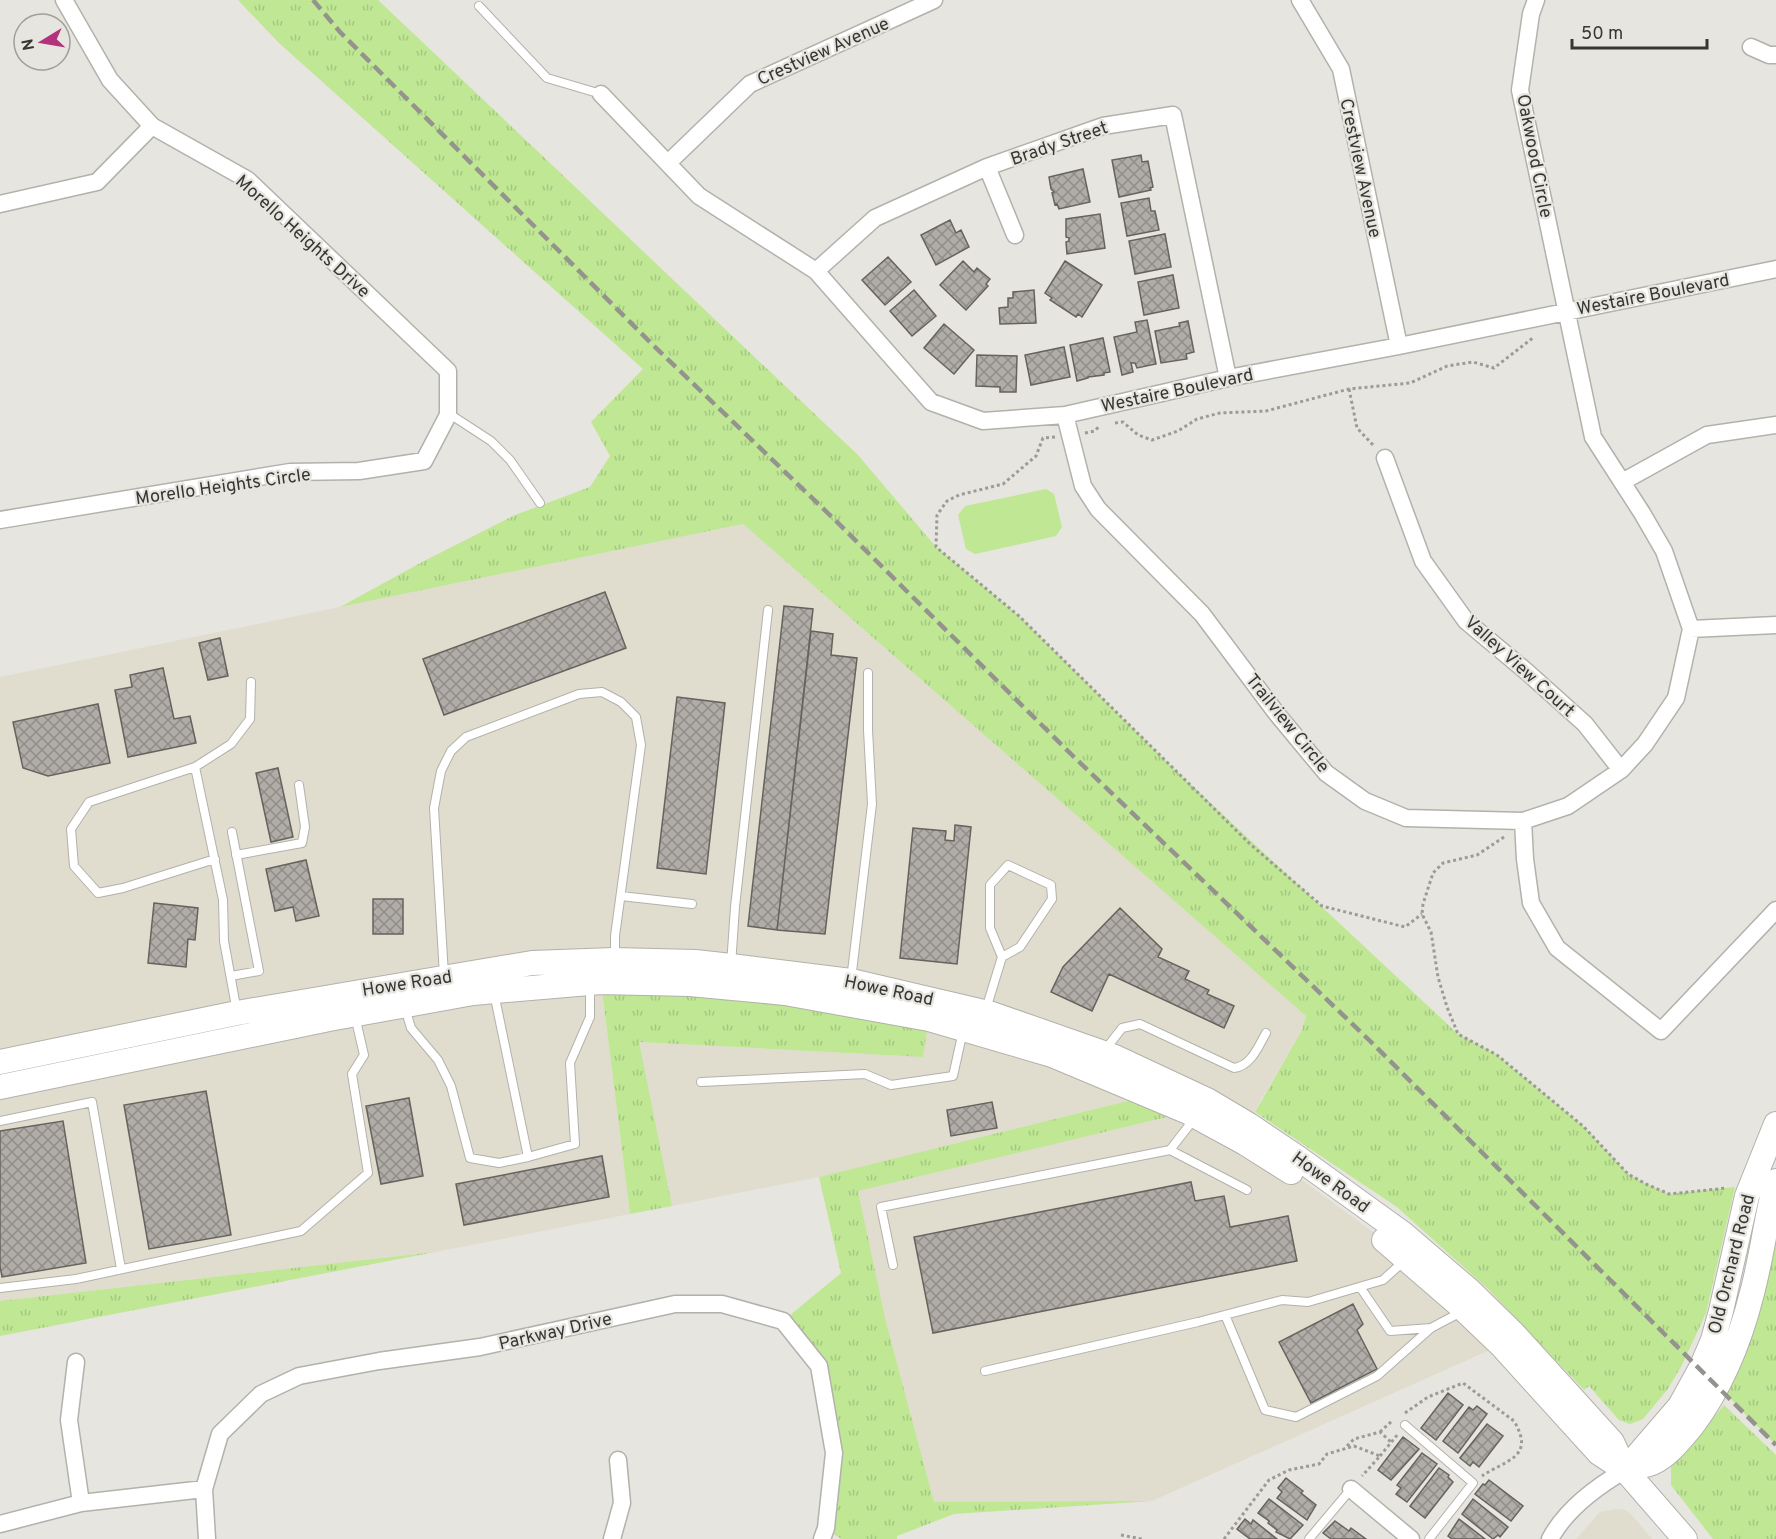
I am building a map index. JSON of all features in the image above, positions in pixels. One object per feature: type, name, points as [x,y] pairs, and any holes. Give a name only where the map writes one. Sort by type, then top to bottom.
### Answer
[{"type":"street","name":"Morello Heights Drive","points":[[64,0],[110,80],[152,126],[248,180],[448,371]]},
{"type":"street","name":"Crestview Avenue","points":[[668,163],[750,84],[934,0]]},
{"type":"street","name":"Crestview Avenue","points":[[1300,0],[1341,69],[1399,346]]},
{"type":"street","name":"Oakwood Circle","points":[[1536,0],[1531,14],[1520,90],[1567,311]]},
{"type":"street","points":[[1751,47],[1776,55]]},
{"type":"street","name":"Westaire Boulevard","points":[[601,94],[699,196],[816,271],[931,402],[983,421],[1065,415],[1228,378],[1399,346],[1776,269]]},
{"type":"street","name":"Brady Street","points":[[816,271],[875,218],[987,167],[1103,126],[1173,115],[1228,378]]},
{"type":"street","points":[[0,204],[97,182],[152,126]]},
{"type":"street","points":[[987,167],[1015,235]]},
{"type":"street","points":[[1567,311],[1593,437],[1664,551],[1691,629],[1776,626]]},
{"type":"street","name":"Morello Heights Circle","points":[[0,520],[290,472],[359,471],[424,461],[448,413],[448,371]]},
{"type":"street","name":"Trailview Circle","points":[[1065,415],[1083,486],[1098,509],[1202,614],[1277,714],[1326,773],[1365,801],[1406,818],[1523,821],[1569,806],[1621,770],[1645,744],[1676,698],[1691,629]]},
{"type":"street","points":[[1622,482],[1707,435],[1776,425]]},
{"type":"street","name":"Valley View Court","points":[[1385,458],[1423,561],[1466,621],[1585,724],[1621,770]]},
{"type":"street","points":[[1523,821],[1531,903],[1557,948],[1661,1031],[1776,910]]},
{"type":"street","name":"Howe Road","points":[[0,1062],[237,1013],[532,963],[614,960],[696,962],[851,981],[985,1012],[1103,1053],[1207,1100],[1249,1125],[1402,1233],[1470,1291],[1512,1332],[1612,1442],[1625,1470]]},
{"type":"street","name":"Howe Road","points":[[0,1087],[404,1005],[494,991],[590,983],[690,984],[785,993],[929,1019],[1052,1055],[1196,1117],[1287,1169],[1391,1245],[1464,1310],[1501,1345],[1599,1453],[1625,1470],[1685,1539]]},
{"type":"street","name":"Old Orchard Road","points":[[1625,1470],[1680,1406],[1705,1357],[1721,1311],[1750,1185],[1776,1124]]},
{"type":"street","name":"Old Orchard Road","points":[[1625,1470],[1652,1463],[1664,1455],[1682,1438],[1719,1385],[1730,1362],[1753,1292],[1768,1210],[1776,1181]]},
{"type":"street","name":"Parkway Drive","points":[[207,1539],[204,1489],[220,1434],[261,1394],[299,1376],[379,1361],[480,1347],[675,1304],[722,1304],[783,1322],[819,1366],[834,1453],[826,1528],[822,1539]]},
{"type":"street","points":[[76,1362],[69,1420],[81,1503]]},
{"type":"street","points":[[612,1539],[622,1503],[618,1460]]},
{"type":"street","points":[[1550,1539],[1553,1532],[1599,1485],[1625,1470]]},
{"type":"street","points":[[0,1524],[81,1503],[204,1489]]},
{"type":"street","points":[[1351,1489],[1411,1539]]},
{"type":"lane","points":[[479,6],[547,78],[601,94]]},
{"type":"lane","points":[[448,413],[491,441],[510,460],[540,503]]},
{"type":"lane","points":[[731,966],[735,907],[768,610]]},
{"type":"lane","points":[[851,981],[872,804],[868,673]]},
{"type":"lane","points":[[215,860],[123,888],[98,893],[74,866],[70,829],[89,802],[195,767],[231,744],[250,719],[251,682]]},
{"type":"lane","points":[[444,977],[434,808],[441,771],[451,751],[466,737],[579,694],[602,692],[621,702],[636,717],[641,745],[614,960]]},
{"type":"lane","points":[[195,767],[223,900],[224,941],[237,1013]]},
{"type":"lane","points":[[236,855],[302,843],[305,827],[299,785]]},
{"type":"lane","points":[[231,976],[259,971],[232,832]]},
{"type":"lane","points":[[985,1012],[1002,957],[990,928],[990,885],[1008,865],[1051,885],[1052,899],[1020,947],[1002,957]]},
{"type":"lane","points":[[621,896],[692,904]]},
{"type":"lane","points":[[404,1005],[411,1028],[438,1059],[451,1086],[470,1158],[499,1163],[575,1144],[570,1063],[590,1017],[590,983]]},
{"type":"lane","points":[[494,991],[528,1157]]},
{"type":"lane","points":[[0,1288],[76,1279],[302,1231],[368,1173],[352,1074],[364,1055],[355,1014]]},
{"type":"lane","points":[[1103,1053],[1122,1028],[1140,1024],[1234,1068],[1242,1068],[1249,1062],[1266,1033]]},
{"type":"lane","points":[[701,1083],[865,1074],[891,1085],[952,1076],[963,1030]]},
{"type":"lane","points":[[0,1120],[92,1102],[121,1269]]},
{"type":"lane","points":[[1170,1150],[1196,1117]]},
{"type":"lane","points":[[893,1265],[881,1207],[1170,1150],[1247,1190]]},
{"type":"lane","points":[[985,1371],[1282,1300],[1308,1302],[1383,1280],[1406,1259]]},
{"type":"lane","points":[[1360,1287],[1390,1331],[1431,1328]]},
{"type":"lane","points":[[1225,1315],[1265,1410],[1296,1417],[1377,1376],[1431,1328],[1464,1310]]},
{"type":"lane","points":[[1405,1425],[1473,1483],[1429,1539]]},
{"type":"lane","points":[[1309,1539],[1351,1489]]},
{"type":"path","points":[[1112,423],[1123,422],[1137,435],[1152,440],[1178,431],[1197,419],[1220,413],[1266,411],[1349,389],[1410,383],[1447,366],[1473,362],[1494,368],[1539,333]]},
{"type":"path","points":[[1349,389],[1357,428],[1385,458]]},
{"type":"path","points":[[1100,425],[1095,431],[1043,438],[1036,456],[1003,484],[959,495],[947,501],[937,515],[936,547],[1019,616],[1250,844],[1322,906],[1404,927],[1422,914]]},
{"type":"path","points":[[1523,821],[1496,844],[1477,855],[1443,863],[1433,873],[1423,904],[1422,914],[1431,932],[1438,977],[1458,1034],[1497,1055],[1583,1126],[1628,1173],[1646,1184],[1669,1194],[1750,1185]]},
{"type":"path","points":[[1345,1448],[1354,1439],[1380,1432],[1390,1422],[1428,1397],[1463,1383],[1514,1421],[1521,1442],[1519,1453],[1511,1462],[1490,1471],[1473,1483]]},
{"type":"path","points":[[1380,1456],[1405,1425]]},
{"type":"path","points":[[1380,1432],[1391,1442]]},
{"type":"path","points":[[1121,1534],[1142,1539]]},
{"type":"shaded area","points":[[743,524],[1306,1016],[1302,1030],[1260,1101],[1249,1125],[1170,1084],[614,960],[0,1062],[0,677]]},
{"type":"shaded area","points":[[601,982],[630,1214],[435,1252],[0,1301],[0,1087]]},
{"type":"shaded area","points":[[929,1019],[1148,1096],[819,1177],[672,1206],[638,1042],[923,1057]]},
{"type":"shaded area","points":[[1188,1112],[1287,1169],[1391,1245],[1501,1345],[1152,1501],[934,1502],[886,1322],[858,1191]]},
{"type":"shaded area","points":[[1625,1510],[1631,1514],[1652,1539],[1576,1539],[1600,1512]]},
{"type":"green space","points":[[238,0],[378,0],[858,455],[936,547],[1019,616],[1174,769],[1458,1034],[1497,1055],[1583,1126],[1628,1174],[1646,1184],[1669,1194],[1735,1187],[1706,1313],[1681,1367],[1667,1390],[1643,1419],[1630,1424],[1619,1420],[1589,1386],[1584,1390],[1488,1289],[1397,1207],[1255,1112],[1302,1030],[1306,1016],[743,524],[340,607],[515,515],[590,487],[610,456],[591,422],[643,369],[279,43]]},
{"type":"green space","points":[[1046,489],[1054,494],[1062,527],[1056,536],[975,554],[966,549],[958,515],[965,506]]},
{"type":"green space","points":[[601,982],[929,1019],[923,1057],[639,1042],[672,1206],[630,1214]]},
{"type":"green space","points":[[1148,1096],[1188,1112],[858,1191],[886,1322],[934,1502],[1152,1501],[954,1514],[897,1536],[897,1539],[841,1539],[826,1528],[834,1453],[819,1366],[783,1321],[841,1273],[819,1177]]},
{"type":"green space","points":[[1776,1181],[1776,1445],[1718,1385]]},
{"type":"green space","points":[[435,1252],[0,1336],[0,1301]]},
{"type":"green space","points":[[1724,1405],[1776,1455],[1776,1539],[1713,1539],[1671,1485],[1671,1467]]},
{"type":"building","points":[[1141,155],[1142,162],[1148,161],[1153,187],[1150,188],[1151,190],[1119,197],[1112,160]]},
{"type":"building","points":[[1083,169],[1090,202],[1059,209],[1057,204],[1055,205],[1049,177]]},
{"type":"building","points":[[1149,198],[1151,211],[1155,211],[1159,230],[1127,236],[1121,203]]},
{"type":"building","points":[[1100,214],[1105,248],[1067,254],[1066,242],[1069,238],[1066,237],[1066,219]]},
{"type":"building","points":[[950,220],[956,233],[961,230],[969,247],[936,265],[921,235]]},
{"type":"building","points":[[1165,234],[1171,267],[1135,274],[1129,241]]},
{"type":"building","points":[[888,257],[911,282],[885,305],[862,280]]},
{"type":"building","points":[[963,261],[974,272],[977,268],[990,279],[986,284],[988,286],[966,310],[940,285]]},
{"type":"building","points":[[1065,261],[1102,285],[1082,317],[1078,314],[1076,317],[1050,300],[1052,298],[1045,293]]},
{"type":"building","points":[[1173,275],[1179,308],[1144,315],[1138,282]]},
{"type":"building","points":[[914,290],[936,316],[912,336],[890,311]]},
{"type":"building","points":[[1034,290],[1036,323],[1000,324],[999,308],[1008,307],[1008,298],[1013,298],[1013,292]]},
{"type":"building","points":[[1147,320],[1156,364],[1137,368],[1135,363],[1131,363],[1133,372],[1122,375],[1114,337],[1137,332],[1135,322]]},
{"type":"building","points":[[1188,321],[1194,352],[1186,354],[1187,359],[1161,363],[1155,331],[1180,326],[1179,323]]},
{"type":"building","points":[[944,324],[974,350],[954,374],[924,348]]},
{"type":"building","points":[[1103,338],[1110,372],[1077,381],[1070,345]]},
{"type":"building","points":[[1064,347],[1070,377],[1031,385],[1025,355]]},
{"type":"building","points":[[977,355],[1017,356],[1016,392],[1000,392],[1000,387],[976,386]]},
{"type":"building","points":[[605,592],[626,648],[444,715],[423,659]]},
{"type":"building","points":[[784,606],[813,609],[777,930],[748,926]]},
{"type":"building","points":[[811,631],[833,634],[831,655],[857,658],[825,934],[777,930]]},
{"type":"building","points":[[220,638],[228,676],[208,680],[199,643]]},
{"type":"building","points":[[163,668],[174,719],[190,716],[196,743],[128,757],[115,690],[132,687],[130,675]]},
{"type":"building","points":[[677,697],[725,703],[706,874],[657,868]]},
{"type":"building","points":[[98,704],[110,763],[48,776],[23,768],[13,722]]},
{"type":"building","points":[[278,768],[293,837],[271,842],[256,773]]},
{"type":"building","points":[[955,825],[971,827],[957,964],[900,958],[913,828],[946,831],[945,840],[954,841]]},
{"type":"building","points":[[306,860],[319,916],[296,921],[293,907],[275,911],[266,869]]},
{"type":"building","points":[[373,899],[403,899],[403,934],[373,934]]},
{"type":"building","points":[[154,903],[198,908],[195,940],[188,939],[186,967],[148,963]]},
{"type":"building","points":[[1120,908],[1162,949],[1158,957],[1189,971],[1185,979],[1209,990],[1207,994],[1234,1006],[1224,1028],[1109,974],[1092,1011],[1051,992],[1063,967]]},
{"type":"building","points":[[206,1091],[231,1235],[149,1249],[124,1105]]},
{"type":"building","points":[[409,1098],[423,1176],[381,1184],[366,1106]]},
{"type":"building","points":[[992,1102],[997,1128],[951,1136],[947,1110]]},
{"type":"building","points":[[63,1121],[86,1263],[2,1277],[0,1266],[0,1131]]},
{"type":"building","points":[[602,1156],[609,1197],[464,1225],[456,1184]]},
{"type":"building","points":[[1191,1182],[1195,1201],[1224,1196],[1230,1227],[1288,1216],[1297,1261],[933,1333],[914,1237]]},
{"type":"building","points":[[1353,1304],[1363,1324],[1357,1330],[1377,1369],[1311,1403],[1279,1342]]},
{"type":"building","points":[[1448,1393],[1463,1405],[1436,1440],[1421,1428]]},
{"type":"building","points":[[1477,1406],[1487,1414],[1458,1453],[1443,1441],[1469,1407],[1473,1410]]},
{"type":"building","points":[[1487,1424],[1503,1436],[1479,1467],[1473,1462],[1470,1466],[1460,1458]]},
{"type":"building","points":[[1403,1437],[1419,1449],[1391,1480],[1378,1470]]},
{"type":"building","points":[[1422,1453],[1437,1464],[1407,1502],[1396,1494],[1401,1488],[1397,1485]]},
{"type":"building","points":[[1439,1468],[1449,1475],[1448,1477],[1453,1482],[1425,1518],[1410,1506]]},
{"type":"building","points":[[1286,1478],[1316,1505],[1307,1520],[1277,1498],[1282,1492],[1278,1488]]},
{"type":"building","points":[[1489,1480],[1523,1506],[1511,1521],[1475,1494]]},
{"type":"building","points":[[1269,1499],[1303,1525],[1290,1539],[1276,1532],[1277,1530],[1268,1523],[1269,1521],[1258,1513]]},
{"type":"building","points":[[1473,1499],[1508,1527],[1500,1537],[1498,1535],[1493,1539],[1462,1514]]},
{"type":"building","points":[[1245,1519],[1251,1524],[1253,1520],[1277,1539],[1250,1539],[1237,1529]]},
{"type":"building","points":[[1459,1519],[1485,1539],[1452,1539],[1448,1536]]},
{"type":"building","points":[[1335,1521],[1349,1531],[1351,1528],[1366,1539],[1331,1539],[1323,1533]]},
{"type":"railway","points":[[313,0],[340,32],[653,345],[835,520],[1074,757],[1369,1040],[1776,1445]]}]
